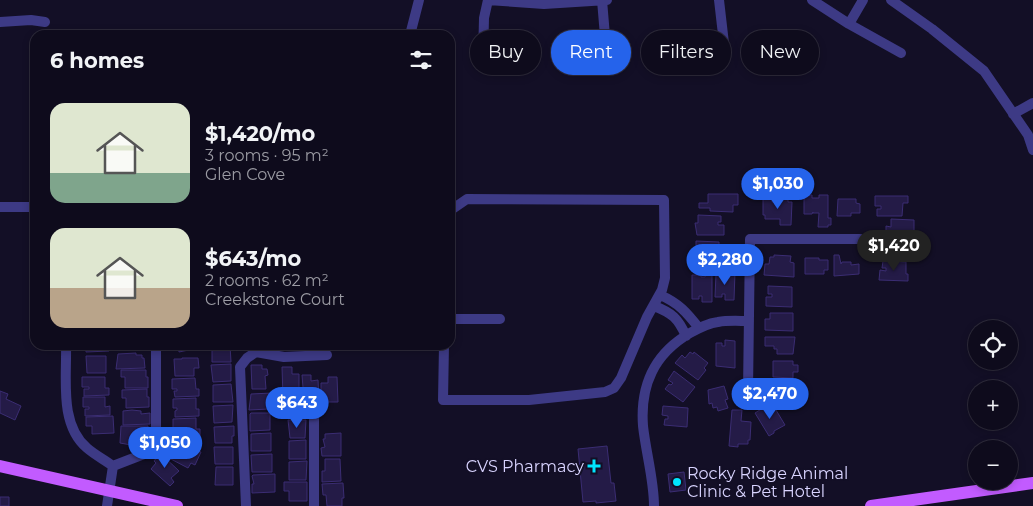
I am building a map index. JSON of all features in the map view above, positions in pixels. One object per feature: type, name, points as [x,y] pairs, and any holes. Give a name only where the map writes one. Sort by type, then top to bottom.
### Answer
[{"type":"main road","points":[[0,466],[177,506]]},
{"type":"main road","points":[[871,506],[1033,484]]},
{"type":"street","points":[[411,30],[419,0]]},
{"type":"street","points":[[484,30],[488,0],[544,4],[607,0]]},
{"type":"street","points":[[602,0],[604,30]]},
{"type":"street","points":[[719,0],[722,30]]},
{"type":"street","points":[[812,0],[849,24],[901,53]]},
{"type":"street","points":[[849,24],[863,0]]},
{"type":"street","points":[[891,0],[932,29],[984,71],[1028,135],[1033,150]]},
{"type":"street","points":[[0,22],[31,20],[44,22]]},
{"type":"street","points":[[1013,114],[1033,103]]},
{"type":"street","points":[[444,350],[443,400],[529,400],[606,392],[614,388],[621,378],[660,295],[665,278],[664,200],[467,199],[455,207]]},
{"type":"street","points":[[0,208],[30,207]]},
{"type":"street","points":[[748,390],[750,240],[860,240]]},
{"type":"street","points":[[660,295],[673,300],[699,328]]},
{"type":"street","points":[[654,306],[667,311],[680,321],[686,336]]},
{"type":"street","points":[[455,319],[500,319]]},
{"type":"street","points":[[654,506],[643,424],[643,405],[652,371],[659,359],[670,347],[699,328],[718,322],[749,320]]},
{"type":"street","points":[[66,350],[67,414],[72,430],[86,448],[113,466]]},
{"type":"street","points":[[113,466],[144,454],[156,436],[156,350]]},
{"type":"street","points":[[246,506],[240,367],[247,358],[256,352],[284,357],[327,355]]},
{"type":"street","points":[[314,419],[314,506]]},
{"type":"street","points":[[107,506],[113,466]]},
{"type":"building","points":[[708,194],[738,194],[738,205],[733,205],[733,212],[710,211],[710,208],[699,208],[699,203],[708,203]]},
{"type":"building","points":[[804,195],[812,195],[812,198],[819,198],[819,195],[828,195],[828,218],[831,218],[831,225],[828,225],[828,227],[818,227],[819,213],[804,214]]},
{"type":"building","points":[[875,196],[908,196],[908,203],[903,203],[902,216],[877,216],[877,209],[881,209],[881,206],[875,206]]},
{"type":"building","points":[[763,197],[772,197],[772,202],[777,202],[777,197],[788,197],[788,202],[792,202],[791,225],[780,225],[780,219],[765,219],[765,215],[763,215]]},
{"type":"building","points":[[838,199],[856,199],[856,203],[860,204],[860,213],[851,213],[851,216],[837,216]]},
{"type":"building","points":[[698,215],[721,216],[721,222],[718,222],[718,225],[724,225],[724,235],[697,235],[695,223],[698,223]]},
{"type":"building","points":[[891,219],[914,220],[914,237],[886,236],[886,226],[891,227]]},
{"type":"building","points":[[887,239],[908,240],[908,245],[912,245],[912,252],[908,252],[908,258],[887,258]]},
{"type":"building","points":[[696,241],[719,242],[719,248],[723,248],[723,258],[696,258]]},
{"type":"building","points":[[774,255],[791,256],[790,262],[794,263],[794,277],[764,275],[765,264],[769,264],[770,257],[774,257]]},
{"type":"building","points":[[834,255],[839,255],[841,264],[842,262],[851,262],[851,265],[859,264],[859,274],[834,276]]},
{"type":"building","points":[[805,258],[828,260],[828,270],[824,270],[824,274],[805,274]]},
{"type":"building","points":[[883,261],[906,262],[908,281],[879,280],[880,270],[886,271],[886,268],[882,268]]},
{"type":"building","points":[[728,272],[735,272],[734,300],[725,300],[725,294],[722,294],[722,297],[715,297],[716,274],[728,274]]},
{"type":"building","points":[[706,274],[712,274],[712,302],[702,302],[702,296],[699,296],[699,299],[692,299],[692,275],[705,277]]},
{"type":"building","points":[[768,286],[792,287],[792,307],[766,306],[766,297],[772,297],[772,294],[768,294]]},
{"type":"building","points":[[770,313],[793,313],[793,331],[765,330],[765,319],[770,319]]},
{"type":"building","points":[[765,337],[795,337],[793,354],[777,354],[777,349],[774,349],[774,346],[765,346]]},
{"type":"building","points":[[725,340],[735,341],[735,368],[716,366],[716,343],[722,343],[722,346],[725,346]]},
{"type":"building","points":[[86,350],[109,351],[86,352]]},
{"type":"building","points":[[212,350],[230,350],[231,362],[212,362]]},
{"type":"building","points":[[690,352],[693,354],[694,352],[708,363],[704,368],[706,370],[698,380],[675,363],[682,355],[685,358]]},
{"type":"building","points":[[136,353],[136,355],[142,355],[142,358],[144,358],[145,368],[116,369],[118,354]]},
{"type":"building","points":[[86,356],[106,356],[106,373],[87,373]]},
{"type":"building","points":[[198,358],[199,368],[194,368],[194,376],[175,376],[174,359]]},
{"type":"building","points":[[773,361],[793,361],[793,365],[798,365],[798,372],[793,372],[793,378],[773,377]]},
{"type":"building","points":[[231,364],[231,381],[213,382],[211,365]]},
{"type":"building","points":[[251,365],[262,365],[262,369],[267,369],[268,375],[265,376],[266,389],[252,389]]},
{"type":"building","points":[[282,367],[292,367],[292,374],[299,374],[299,397],[283,397]]},
{"type":"building","points":[[121,370],[146,370],[148,388],[125,388],[125,377],[121,377]]},
{"type":"building","points":[[674,371],[695,387],[683,402],[665,389],[669,384],[673,383],[668,380]]},
{"type":"building","points":[[302,375],[311,375],[311,381],[318,380],[319,400],[304,400]]},
{"type":"building","points":[[82,377],[105,377],[105,388],[109,388],[109,395],[84,396],[84,389],[89,389],[89,387],[82,387]]},
{"type":"building","points":[[328,377],[337,377],[338,402],[321,402],[321,383],[328,383]]},
{"type":"building","points":[[195,378],[196,389],[199,389],[199,396],[175,397],[174,391],[177,391],[177,389],[172,389],[172,379]]},
{"type":"building","points":[[778,383],[802,388],[798,400],[800,401],[799,407],[773,402],[774,393],[780,394],[781,390],[777,389]]},
{"type":"building","points":[[231,384],[233,402],[213,402],[213,385]]},
{"type":"building","points":[[724,386],[728,399],[725,400],[728,408],[718,411],[717,407],[713,408],[712,403],[709,404],[708,390]]},
{"type":"building","points":[[147,389],[149,407],[126,408],[126,398],[122,398],[122,390]]},
{"type":"building","points":[[0,391],[8,394],[6,399],[21,406],[15,420],[0,413]]},
{"type":"building","points":[[272,393],[273,399],[269,400],[269,409],[249,410],[251,394]]},
{"type":"building","points":[[83,397],[105,397],[105,407],[110,406],[110,415],[85,416],[85,409],[89,409],[89,407],[83,407]]},
{"type":"building","points":[[196,398],[196,409],[199,409],[199,416],[175,417],[177,408],[173,408],[173,399]]},
{"type":"building","points":[[233,405],[232,422],[214,423],[213,406]]},
{"type":"building","points":[[773,405],[785,425],[769,436],[755,413],[763,408],[767,413],[769,412],[767,409]]},
{"type":"building","points":[[663,406],[688,408],[687,427],[664,425],[665,419],[668,419],[668,416],[662,415]]},
{"type":"building","points":[[732,410],[742,410],[741,421],[751,422],[748,444],[738,444],[738,447],[729,446]]},
{"type":"building","points":[[123,411],[141,411],[141,414],[150,413],[150,424],[123,425]]},
{"type":"building","points":[[251,413],[270,413],[270,430],[250,431]]},
{"type":"building","points":[[113,416],[114,433],[92,434],[92,426],[86,426],[86,417]]},
{"type":"building","points":[[196,418],[196,429],[200,429],[200,437],[176,437],[176,431],[179,431],[179,428],[173,428],[173,419]]},
{"type":"building","points":[[288,420],[306,420],[305,438],[290,438]]},
{"type":"building","points":[[121,426],[148,426],[148,436],[141,436],[142,443],[131,445],[120,443]]},
{"type":"building","points":[[234,426],[232,443],[215,443],[214,427]]},
{"type":"building","points":[[271,433],[271,451],[251,451],[251,434]]},
{"type":"building","points":[[341,433],[341,456],[322,456],[321,448],[325,447],[323,439],[325,439],[325,434]]},
{"type":"building","points":[[174,439],[201,452],[195,465],[191,463],[188,468],[167,457],[170,451],[173,452],[174,450],[169,448]]},
{"type":"building","points":[[306,440],[306,459],[289,459],[289,441]]},
{"type":"building","name":"CVS Pharmacy","points":[[607,446],[611,483],[614,483],[616,501],[583,502],[578,449]]},
{"type":"building","points":[[214,447],[233,447],[233,464],[215,464]]},
{"type":"building","points":[[160,453],[179,471],[171,478],[174,482],[170,486],[151,469]]},
{"type":"building","points":[[272,454],[272,472],[252,472],[251,455]]},
{"type":"building","points":[[325,459],[340,459],[341,481],[322,482],[322,471],[325,471]]},
{"type":"building","points":[[307,461],[306,480],[289,480],[289,462]]},
{"type":"building","points":[[216,467],[233,467],[233,485],[215,485]]},
{"type":"building","name":"Rocky Ridge Animal Clinic & Pet Hotel","points":[[684,472],[686,490],[670,492],[668,474]]},
{"type":"building","points":[[275,474],[275,492],[252,493],[253,475]]},
{"type":"building","points":[[284,482],[307,482],[307,501],[289,501],[289,491],[284,491]]},
{"type":"building","points":[[343,483],[344,498],[342,498],[342,506],[327,506],[322,484]]},
{"type":"building","points":[[0,497],[9,497],[9,506],[0,506]]},
{"type":"place","name":"CVS Pharmacy","points":[[594,466]]},
{"type":"place","name":"Rocky Ridge Animal Clinic & Pet Hotel","points":[[677,482]]}]
